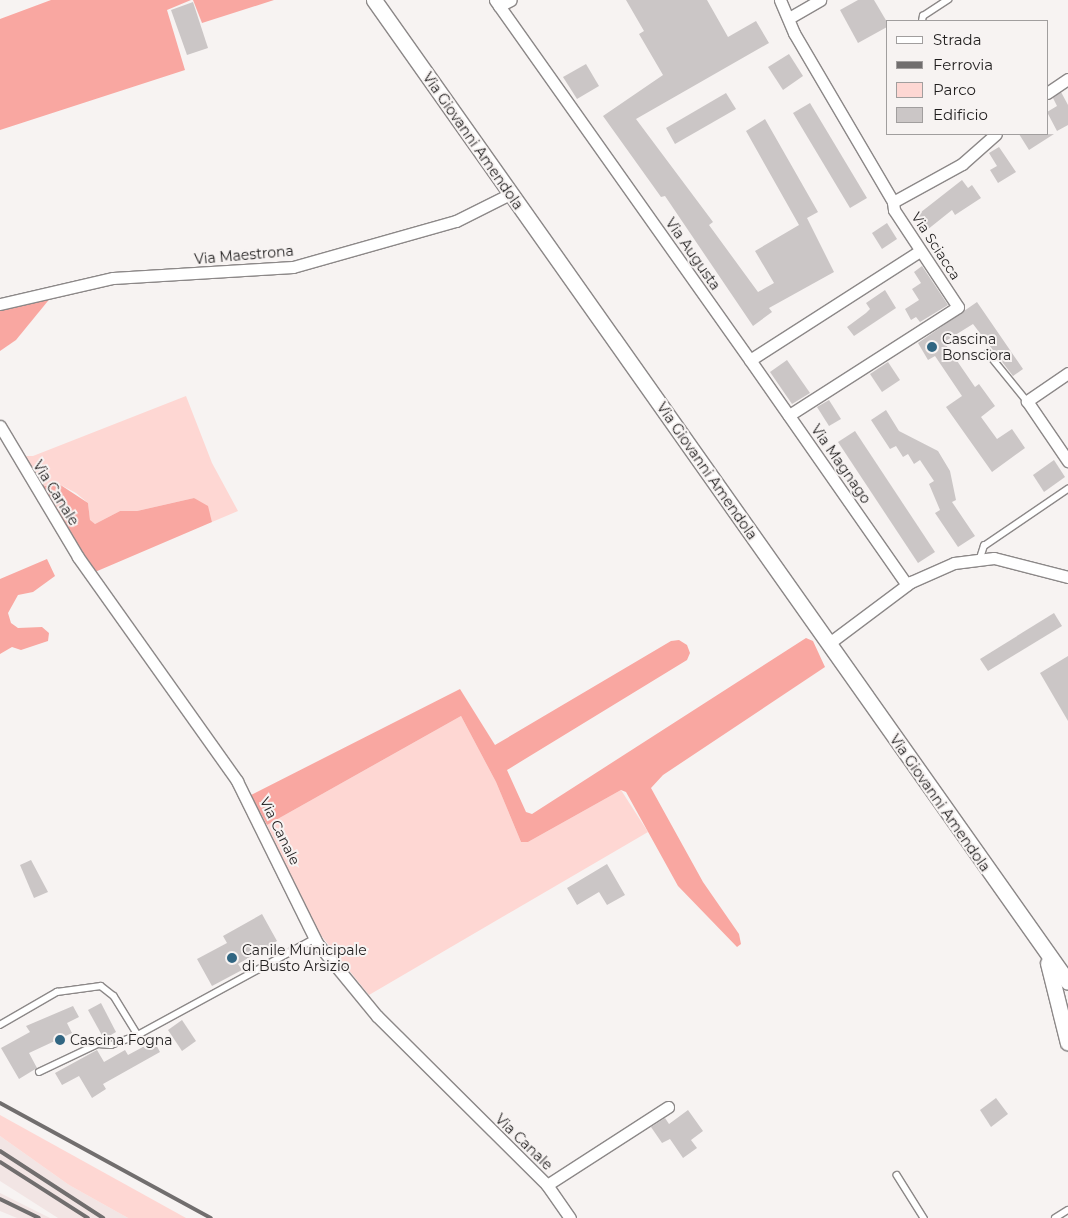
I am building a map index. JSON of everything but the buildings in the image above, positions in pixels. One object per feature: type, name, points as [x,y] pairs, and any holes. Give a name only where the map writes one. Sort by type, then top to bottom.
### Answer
[{"type":"main road","name":"Via Giovanni Amendola","points":[[374,0],[1039,944],[1068,982]]},
{"type":"main road","name":"Via Giovanni Amendola","points":[[1039,944],[1055,983],[1068,1043]]},
{"type":"street","points":[[497,3],[511,0]]},
{"type":"street","name":"Via Sciacca","points":[[780,0],[794,33],[894,202],[894,210],[958,307],[789,415]]},
{"type":"street","points":[[789,18],[820,0]]},
{"type":"street","name":"Via Augusta","points":[[497,3],[750,360]]},
{"type":"street","points":[[1048,92],[1068,79]]},
{"type":"street","points":[[894,202],[962,164],[995,135]]},
{"type":"street","name":"Via Maestrona","points":[[0,304],[113,278],[293,268],[456,220],[510,194]]},
{"type":"street","points":[[750,360],[920,251]]},
{"type":"street","name":"Via Magnago","points":[[750,360],[907,585]]},
{"type":"street","points":[[1068,374],[1027,401],[1068,461]]},
{"type":"street","name":"Via Canale","points":[[0,426],[78,557],[237,781],[314,939],[377,1016],[547,1185],[570,1218]]},
{"type":"street","points":[[828,644],[898,596],[907,585],[936,569],[980,558],[1068,577]]},
{"type":"street","points":[[547,1185],[668,1107]]},
{"type":"lane","points":[[922,20],[923,16],[948,0]]},
{"type":"lane","points":[[988,353],[1027,401]]},
{"type":"lane","points":[[980,558],[984,546],[1068,489]]},
{"type":"lane","points":[[38,1072],[98,1044],[111,1045],[138,1035],[314,939]]},
{"type":"lane","points":[[0,1025],[57,992],[101,986],[114,996],[138,1035]]},
{"type":"lane","points":[[897,1176],[924,1218]]},
{"type":"lane","points":[[1054,1218],[1068,1210]]},
{"type":"shaded area","points":[[51,0],[191,0],[167,10],[185,70],[0,130],[0,19]]},
{"type":"shaded area","points":[[193,0],[274,0],[202,23]]},
{"type":"shaded area","points":[[52,296],[16,340],[0,351],[0,309]]},
{"type":"shaded area","points":[[59,484],[88,503],[90,520],[95,524],[120,511],[137,511],[194,498],[208,506],[212,522],[95,572],[39,487]]},
{"type":"shaded area","points":[[47,559],[55,576],[33,592],[18,595],[8,613],[11,623],[18,628],[42,627],[49,633],[48,641],[21,650],[12,647],[0,654],[0,579]]},
{"type":"shaded area","points":[[806,638],[813,641],[825,667],[663,775],[651,788],[703,882],[739,934],[741,944],[737,947],[678,886],[626,792],[621,790],[528,842],[521,842],[496,782],[461,716],[267,825],[251,795],[460,689],[495,745],[671,641],[679,640],[687,645],[690,653],[687,660],[507,770],[526,812],[532,814]]},
{"type":"shaded area","points":[[0,1136],[69,1185],[128,1218],[58,1218],[0,1181]]},
{"type":"shaded area","points":[[0,1193],[50,1218],[17,1218],[0,1211]]},
{"type":"green space","points":[[186,396],[212,463],[238,511],[212,522],[210,515],[194,498],[137,511],[120,511],[95,524],[90,521],[88,503],[76,493],[59,484],[39,487],[21,456],[33,456]]},
{"type":"green space","points":[[461,716],[496,782],[521,842],[528,842],[621,790],[648,832],[369,995],[315,928],[267,825]]},
{"type":"green space","points":[[0,1115],[186,1218],[128,1218],[69,1185],[0,1136]]},
{"type":"railway","points":[[0,1103],[211,1218]]},
{"type":"railway","points":[[0,1151],[103,1218]]},
{"type":"railway","points":[[0,1162],[88,1218]]},
{"type":"railway","points":[[0,1199],[39,1218]]},
{"type":"place","name":"Cascina Bonsciora","points":[[932,347]]},
{"type":"place","name":"Canile Municipale di Busto Arsizio","points":[[232,958]]},
{"type":"place","name":"Cascina Fogna","points":[[60,1040]]}]
